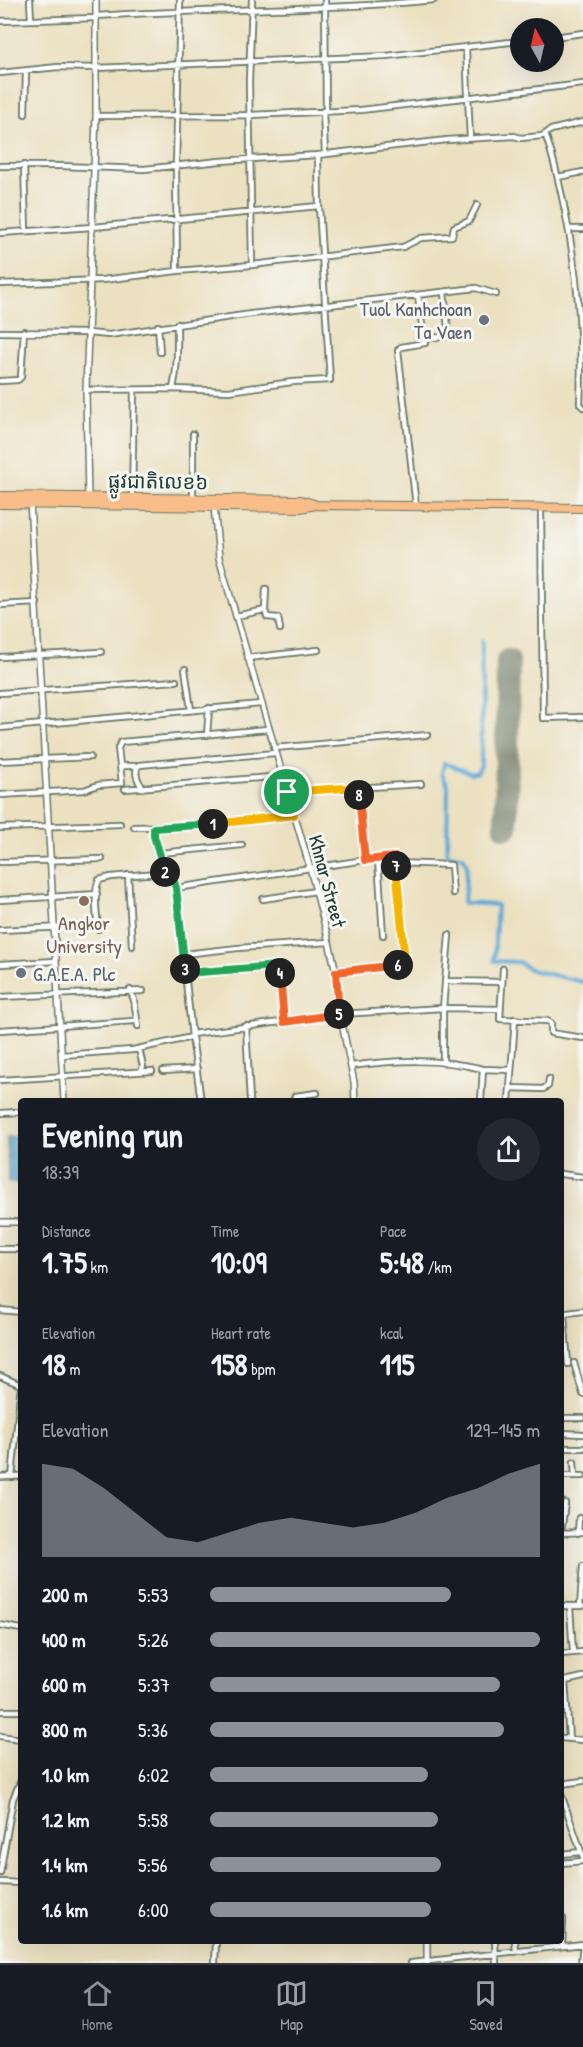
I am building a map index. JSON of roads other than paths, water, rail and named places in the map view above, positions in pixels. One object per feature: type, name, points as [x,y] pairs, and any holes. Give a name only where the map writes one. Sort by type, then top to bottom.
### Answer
[{"type":"highway","name":"ផ្លូវជាតិលេខ៦","points":[[0,496],[30,501]]},
{"type":"highway","name":"ផ្លូវជាតិលេខ៦","points":[[88,501],[193,498],[214,503]]},
{"type":"highway","name":"ផ្លូវជាតិលេខ៦","points":[[0,504],[30,501],[88,501],[273,503],[301,508],[315,505],[583,508]]},
{"type":"street","points":[[30,0],[31,20]]},
{"type":"street","points":[[88,501],[86,390],[96,116],[96,0]]},
{"type":"street","points":[[177,271],[176,166],[180,0]]},
{"type":"street","points":[[252,0],[249,62],[252,266]]},
{"type":"street","points":[[325,0],[325,154]]},
{"type":"street","points":[[0,21],[434,0]]},
{"type":"street","points":[[564,36],[583,33]]},
{"type":"street","points":[[0,73],[58,67],[96,69],[386,56],[510,42]]},
{"type":"street","points":[[465,48],[470,139]]},
{"type":"street","points":[[25,114],[26,71]]},
{"type":"street","points":[[96,116],[250,115],[361,110],[583,84]]},
{"type":"street","points":[[0,166],[144,169],[318,155],[470,139],[542,136],[551,130],[583,122]]},
{"type":"street","points":[[545,134],[558,177],[577,273],[582,328],[580,404],[583,406]]},
{"type":"street","points":[[86,390],[229,391],[292,382],[330,380],[318,155]]},
{"type":"street","points":[[24,165],[26,231]]},
{"type":"street","points":[[558,177],[583,172]]},
{"type":"street","points":[[0,284],[90,281],[177,271],[252,266],[403,248],[421,238],[449,238],[452,236],[454,227],[469,221],[477,205]]},
{"type":"street","points":[[0,233],[93,227],[319,206]]},
{"type":"street","points":[[569,229],[583,230]]},
{"type":"street","points":[[0,332],[109,335],[158,326],[476,288],[496,294]]},
{"type":"street","points":[[424,339],[448,336],[444,293]]},
{"type":"street","points":[[416,506],[398,350],[401,347],[424,343],[418,296]]},
{"type":"street","points":[[172,389],[178,360],[177,324]]},
{"type":"street","points":[[158,326],[160,352]]},
{"type":"street","points":[[0,381],[18,380],[21,377],[24,331]]},
{"type":"street","points":[[132,498],[134,390]]},
{"type":"street","points":[[193,498],[194,434]]},
{"type":"street","points":[[30,501],[64,1098]]},
{"type":"street","name":"Khnar Street","points":[[214,503],[219,558],[310,868],[329,942],[336,972],[340,1014],[351,1066],[355,1098]]},
{"type":"street","points":[[541,508],[543,718],[583,717]]},
{"type":"street","points":[[266,588],[267,617],[278,618],[280,629]]},
{"type":"street","points":[[0,605],[37,603]]},
{"type":"street","points":[[236,616],[266,610]]},
{"type":"street","points":[[248,658],[318,650]]},
{"type":"street","points":[[0,657],[101,652]]},
{"type":"street","points":[[185,669],[191,710]]},
{"type":"street","points":[[0,693],[176,681]]},
{"type":"street","points":[[0,728],[261,704]]},
{"type":"street","points":[[207,735],[208,708]]},
{"type":"street","points":[[0,795],[84,790],[98,785],[122,783],[118,748],[121,742],[268,729]]},
{"type":"street","points":[[120,766],[427,735]]},
{"type":"street","points":[[0,761],[90,757]]},
{"type":"street","points":[[137,766],[138,780],[143,788]]},
{"type":"street","points":[[125,789],[282,776]]},
{"type":"street","points":[[287,792],[421,784]]},
{"type":"street","points":[[358,787],[365,860]]},
{"type":"street","points":[[134,827],[154,828],[225,823],[294,815]]},
{"type":"street","points":[[0,828],[120,824]]},
{"type":"street","points":[[154,828],[164,872]]},
{"type":"street","points":[[160,854],[242,845]]},
{"type":"street","points":[[176,888],[395,857],[404,963],[336,972]]},
{"type":"street","points":[[378,859],[383,935]]},
{"type":"street","points":[[0,862],[102,860]]},
{"type":"street","points":[[396,863],[451,866],[453,893]]},
{"type":"street","points":[[98,929],[97,884],[99,880],[128,875],[171,873],[176,888],[201,1098]]},
{"type":"street","points":[[128,875],[132,946]]},
{"type":"street","points":[[263,899],[316,891]]},
{"type":"street","points":[[0,900],[97,894]]},
{"type":"street","points":[[0,930],[86,926]]},
{"type":"street","points":[[443,1062],[443,1008],[449,935]]},
{"type":"street","points":[[184,954],[329,942]]},
{"type":"street","points":[[0,964],[56,961]]},
{"type":"street","points":[[186,973],[278,966],[284,1022]]},
{"type":"street","points":[[503,969],[500,1019],[548,1021],[551,1023],[551,1033],[583,1038]]},
{"type":"street","points":[[445,981],[502,982]]},
{"type":"street","points":[[0,1030],[136,1024],[134,1000],[130,990]]},
{"type":"street","points":[[0,997],[143,990]]},
{"type":"street","points":[[62,1055],[139,1048],[246,1026],[340,1014],[443,1008],[500,1009]]},
{"type":"street","points":[[509,1098],[515,1019]]},
{"type":"street","points":[[246,1026],[250,1098]]},
{"type":"street","points":[[139,1048],[143,1066],[141,1071]]},
{"type":"street","points":[[351,1066],[410,1060],[511,1070]]},
{"type":"street","points":[[481,1098],[483,1069]]},
{"type":"street","points":[[163,1071],[197,1070]]},
{"type":"street","points":[[0,1080],[152,1071]]},
{"type":"street","points":[[510,1088],[543,1089],[547,1087],[549,1079]]},
{"type":"street","points":[[294,1098],[317,1093]]},
{"type":"street","points":[[0,1113],[18,1112]]},
{"type":"street","points":[[564,1174],[583,1177]]},
{"type":"street","points":[[0,1222],[18,1222]]},
{"type":"street","points":[[0,1249],[18,1249]]},
{"type":"street","points":[[0,1310],[18,1312]]},
{"type":"street","points":[[583,1311],[567,1313],[564,1316],[571,1364],[583,1394]]},
{"type":"street","points":[[0,1376],[18,1384]]},
{"type":"street","points":[[12,1477],[18,1416]]},
{"type":"street","points":[[564,1419],[583,1418]]},
{"type":"street","points":[[564,1433],[583,1434]]},
{"type":"street","points":[[564,1448],[583,1448]]},
{"type":"street","points":[[574,1462],[575,1476]]},
{"type":"street","points":[[0,1477],[18,1476]]},
{"type":"street","points":[[564,1476],[583,1476]]},
{"type":"street","points":[[564,1510],[565,1503]]},
{"type":"street","points":[[564,1533],[580,1533],[579,1518]]},
{"type":"street","points":[[571,1533],[572,1541]]},
{"type":"street","points":[[564,1606],[582,1606],[583,1566]]},
{"type":"street","points":[[570,1607],[573,1653]]},
{"type":"street","points":[[0,1626],[18,1629]]},
{"type":"street","points":[[564,1654],[583,1652]]},
{"type":"street","points":[[564,1681],[582,1677],[583,1684]]},
{"type":"street","points":[[564,1690],[569,1738]]},
{"type":"street","points":[[0,1711],[18,1711]]},
{"type":"street","points":[[0,1736],[18,1739]]},
{"type":"street","points":[[564,1738],[583,1740]]},
{"type":"street","points":[[564,1784],[583,1781]]},
{"type":"street","points":[[0,1873],[13,1799],[18,1787]]},
{"type":"street","points":[[564,1803],[582,1856]]},
{"type":"street","points":[[564,1854],[582,1856]]},
{"type":"street","points":[[564,1862],[582,1856]]},
{"type":"street","points":[[0,1882],[18,1883]]},
{"type":"street","points":[[215,1963],[216,1944]]},
{"type":"street","points":[[427,1944],[427,1962]]},
{"type":"street","points":[[495,1944],[496,1963]]},
{"type":"street","points":[[515,1944],[516,1952]]},
{"type":"street","points":[[537,1944],[537,1949]]},
{"type":"street","points":[[411,1963],[583,1944],[581,1963]]},
{"type":"water","points":[[18,1136],[18,1183],[8,1182],[7,1137]]},
{"type":"waterway","points":[[482,641],[481,766],[477,773],[470,773],[444,763],[442,774],[448,786],[447,855],[463,856],[467,865],[464,903],[497,905],[494,961],[518,962],[531,970],[583,982]]},
{"type":"place","name":"Tuol Kanhchoan Ta Vaen","points":[[484,320]]},
{"type":"place","name":"Angkor University","points":[[84,901]]},
{"type":"place","name":"G.A.E.A. Plc","points":[[21,973]]}]
